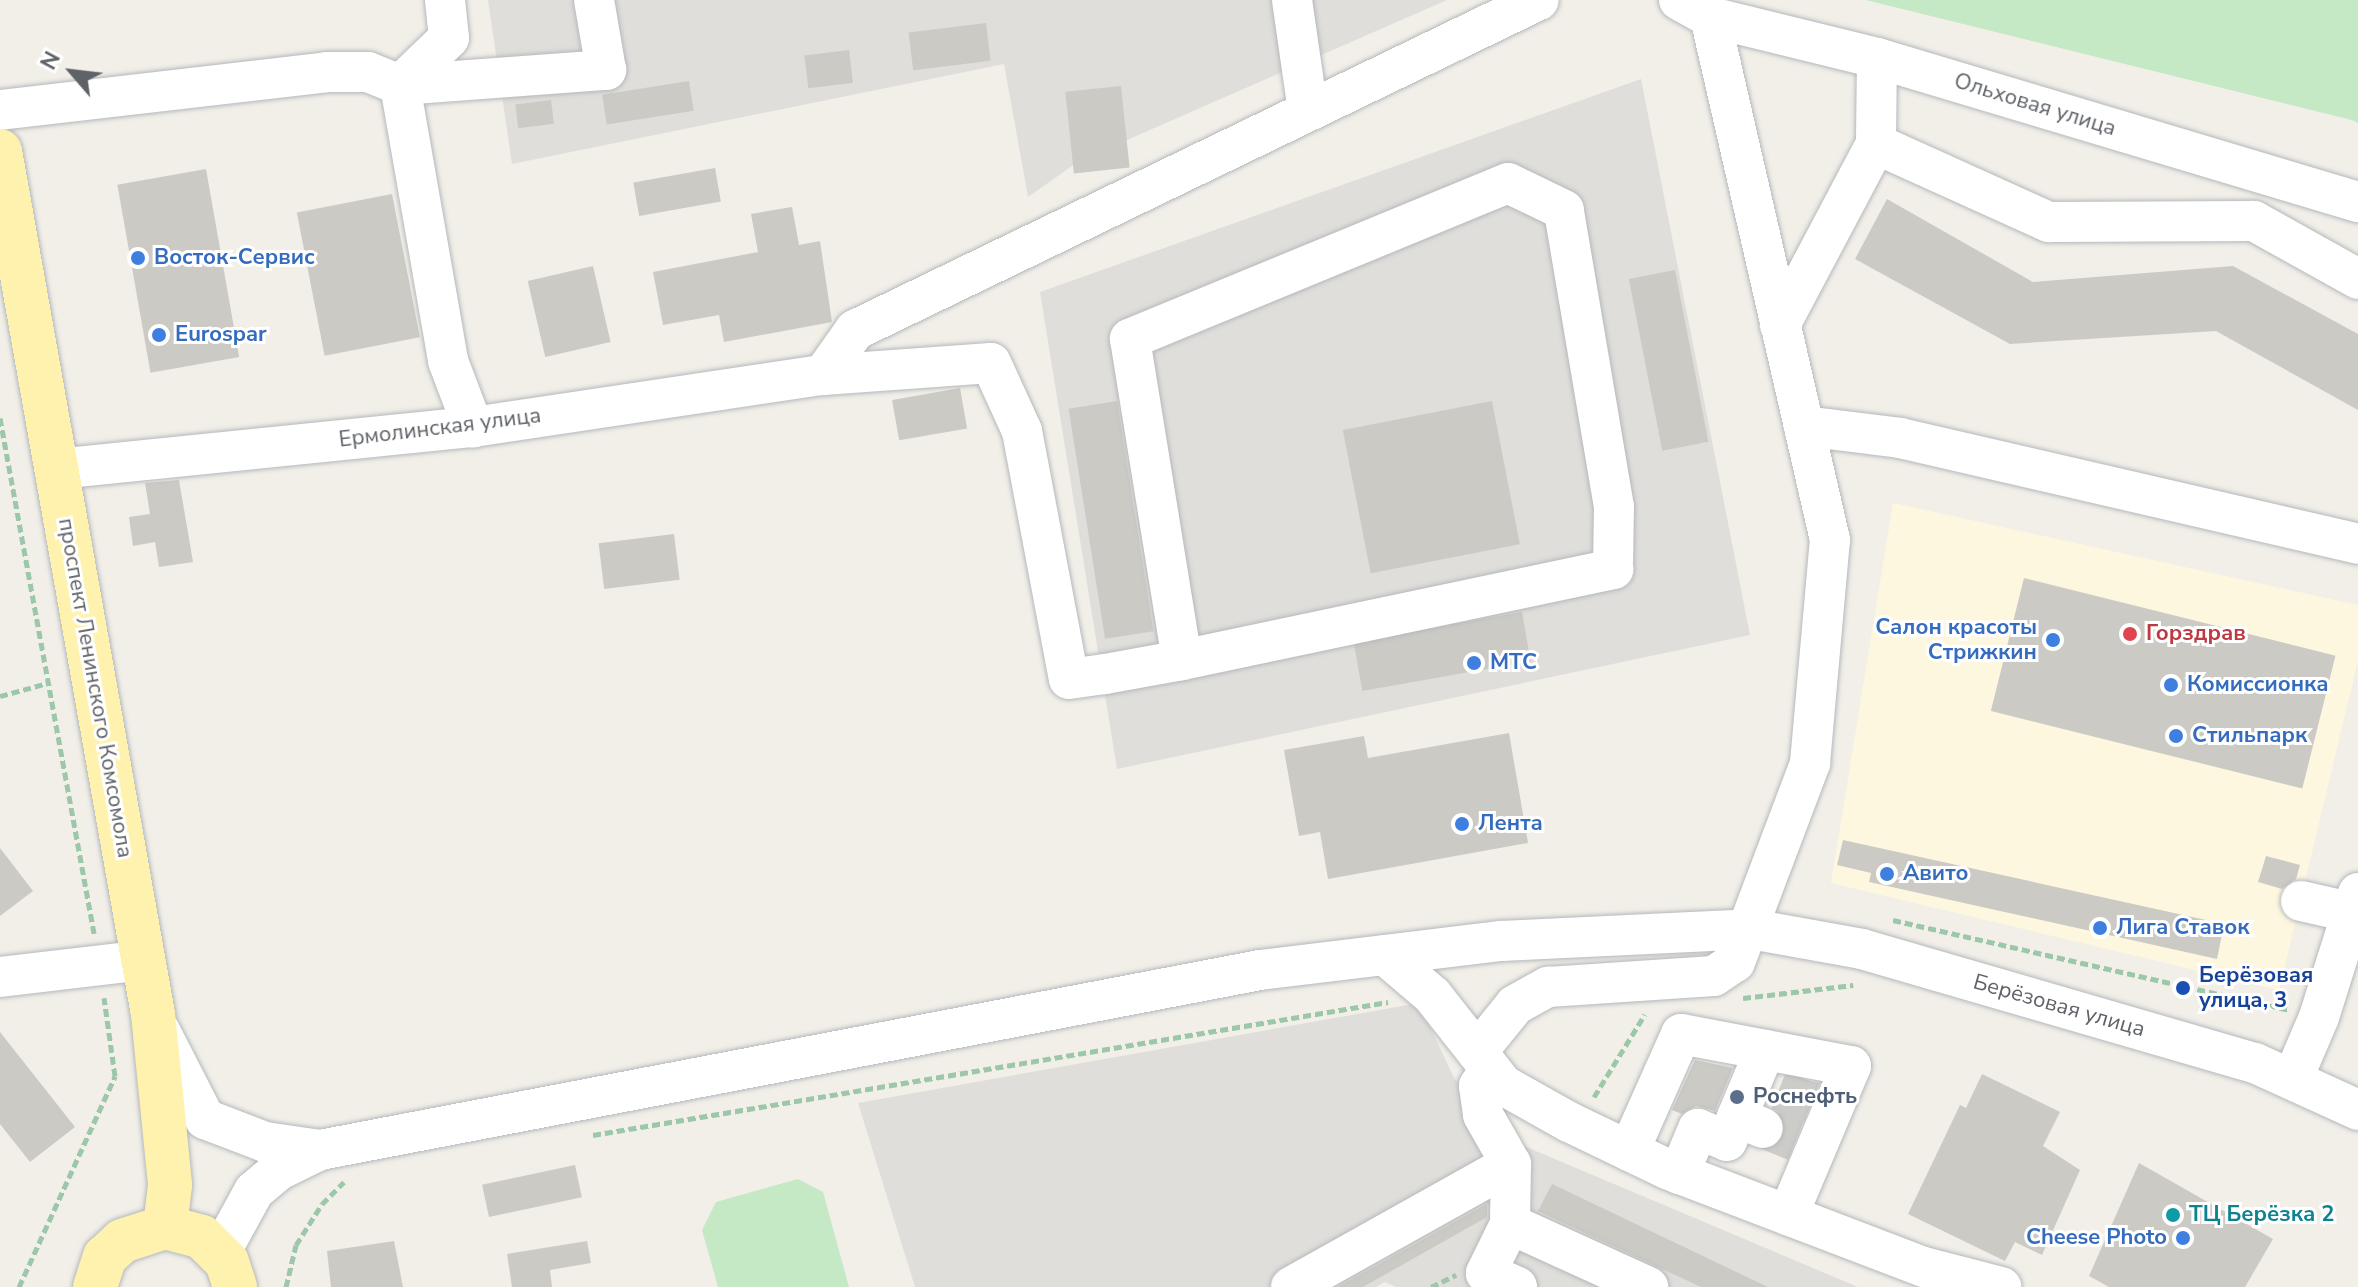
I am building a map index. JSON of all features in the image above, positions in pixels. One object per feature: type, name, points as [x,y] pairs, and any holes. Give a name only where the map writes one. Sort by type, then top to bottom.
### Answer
[{"type":"main road","name":"проспект Ленинского Комсомола","points":[[0,151],[153,1014],[170,1185],[165,1227]]},
{"type":"main road","points":[[95,1287],[105,1257],[122,1241],[165,1227],[202,1237],[227,1271]]},
{"type":"street","points":[[400,85],[449,38],[445,0]]},
{"type":"street","points":[[0,110],[326,72],[368,72],[400,85],[606,70],[594,0]]},
{"type":"street","points":[[1292,0],[1308,111]]},
{"type":"street","points":[[823,375],[855,330],[1539,0]]},
{"type":"street","points":[[1517,1287],[1486,1273],[1510,1224],[1511,1164],[1483,1115],[1479,1086],[1483,1062],[1521,1000],[1548,987],[1714,976],[1735,962],[1751,929],[1810,763],[1830,540],[1780,325],[1694,8]]},
{"type":"street","name":"Ольховая улица","points":[[1694,8],[1877,58],[2358,202]]},
{"type":"street","points":[[1780,325],[1876,144],[1877,58]]},
{"type":"street","points":[[400,85],[448,361],[473,427]]},
{"type":"street","points":[[1876,144],[2049,222],[2254,221],[2358,279]]},
{"type":"street","points":[[1508,183],[1564,210],[1614,507],[1613,569],[1182,660],[1130,339],[1508,183]]},
{"type":"street","name":"Ермолинская улица","points":[[57,469],[473,427],[823,375],[991,363],[1022,431],[1069,679],[1182,660]]},
{"type":"street","points":[[1804,426],[1900,438],[2358,544]]},
{"type":"street","points":[[2293,1078],[2319,1017],[2356,907],[2301,901]]},
{"type":"street","name":"Берёзовая улица","points":[[320,1150],[1260,970],[1501,941],[1751,929],[1862,949],[2293,1078],[2358,1110]]},
{"type":"street","points":[[1385,955],[1432,995],[1503,1085],[1679,1174],[1924,1267],[2001,1287]]},
{"type":"street","points":[[0,977],[144,960]]},
{"type":"street","points":[[153,1014],[205,1119],[265,1142],[320,1150]]},
{"type":"street","points":[[1629,1151],[1681,1034],[1788,1086]]},
{"type":"street","points":[[1788,1086],[1778,1134],[1788,1215]]},
{"type":"street","points":[[1778,1134],[1788,1086]]},
{"type":"street","points":[[1679,1174],[1698,1129],[1727,1141],[1778,1134]]},
{"type":"street","points":[[227,1271],[254,1191],[279,1170],[320,1150]]},
{"type":"street","points":[[1291,1287],[1511,1164]]},
{"type":"street","points":[[1510,1224],[1648,1287]]},
{"type":"path","points":[[0,418],[100,966],[115,1076],[19,1287]]},
{"type":"path","points":[[0,696],[48,683]]},
{"type":"path","points":[[1885,918],[2319,1017]]},
{"type":"path","points":[[1737,999],[1853,985]]},
{"type":"path","points":[[576,1138],[1432,995]]},
{"type":"path","points":[[1634,1010],[1648,1009]]},
{"type":"path","points":[[286,1287],[302,1235],[332,1193],[355,1179]]},
{"type":"shaded area","points":[[488,0],[1447,0],[1079,161],[1028,197],[1004,64],[512,164]]},
{"type":"shaded area","points":[[1641,79],[1750,635],[1117,769],[1040,292]]},
{"type":"shaded area","points":[[1893,503],[2358,605],[2358,660],[2279,990],[1831,883]]},
{"type":"shaded area","points":[[1419,1003],[1454,1078],[1519,1144],[1858,1287],[1396,1287],[1385,1282],[1376,1287],[915,1287],[858,1103]]},
{"type":"green space","points":[[1866,0],[2358,0],[2358,123],[2352,120]]},
{"type":"green space","points":[[798,1179],[823,1192],[849,1287],[718,1287],[702,1230],[716,1202]]},
{"type":"building","points":[[986,23],[991,61],[913,70],[909,33]]},
{"type":"building","points":[[849,50],[853,83],[808,88],[804,55]]},
{"type":"building","points":[[689,81],[694,111],[607,124],[602,95]]},
{"type":"building","points":[[1121,86],[1130,168],[1074,173],[1065,92]]},
{"type":"building","points":[[551,100],[554,124],[518,128],[515,104]]},
{"type":"building","points":[[715,168],[721,201],[639,216],[633,182]]},
{"type":"building","points":[[206,169],[239,357],[151,373],[117,185]]},
{"type":"building","points":[[392,194],[420,337],[325,356],[297,213]]},
{"type":"building","points":[[1887,199],[2033,282],[2233,266],[2358,334],[2358,410],[2216,331],[2010,344],[1855,259]]},
{"type":"building","points":[[792,207],[799,245],[820,241],[832,322],[724,342],[719,315],[663,325],[653,272],[758,252],[751,214]]},
{"type":"building","points":[[593,266],[611,342],[545,357],[528,281]]},
{"type":"building","points":[[1675,270],[1708,442],[1662,451],[1629,279]]},
{"type":"building","points":[[960,388],[967,428],[899,440],[892,400]]},
{"type":"building","points":[[1117,401],[1153,631],[1105,639],[1069,409]]},
{"type":"building","points":[[1492,401],[1520,544],[1371,573],[1343,430]]},
{"type":"building","points":[[179,480],[193,562],[159,567],[155,542],[133,546],[129,517],[150,514],[145,483]]},
{"type":"building","points":[[674,534],[680,580],[604,589],[599,543]]},
{"type":"building","points":[[2024,578],[2335,656],[2302,789],[1991,711]]},
{"type":"building","points":[[1522,612],[1531,661],[1362,691],[1354,642]]},
{"type":"building","points":[[1509,733],[1528,843],[1328,879],[1320,832],[1299,836],[1284,750],[1364,736],[1368,758]]},
{"type":"building","points":[[1843,840],[2224,924],[2217,959],[1869,882],[1871,873],[1837,865]]},
{"type":"building","points":[[0,848],[33,891],[0,916]]},
{"type":"building","points":[[2266,856],[2300,865],[2296,879],[2282,889],[2258,882]]},
{"type":"building","points":[[0,1032],[75,1127],[30,1162],[0,1124]]},
{"type":"building","points":[[1695,1060],[1733,1068],[1715,1111],[1696,1106],[1682,1114],[1672,1110]]},
{"type":"building","points":[[1982,1074],[2060,1112],[2043,1146],[2080,1170],[2042,1255],[2015,1242],[2005,1261],[1908,1214],[1960,1105],[1966,1108]]},
{"type":"building","points":[[1784,1077],[1819,1083],[1789,1154],[1773,1148],[1784,1136],[1782,1115],[1772,1107]]},
{"type":"building","name":"ТЦ Берёзка 2","points":[[2139,1163],[2273,1239],[2245,1287],[2109,1287],[2089,1276]]},
{"type":"building","points":[[575,1165],[582,1197],[489,1217],[482,1185]]},
{"type":"building","points":[[1552,1184],[1768,1287],[1701,1287],[1538,1211]]},
{"type":"building","points":[[1487,1204],[1487,1217],[1363,1287],[1338,1287]]},
{"type":"building","points":[[394,1241],[403,1287],[331,1287],[327,1251]]},
{"type":"building","points":[[587,1241],[591,1263],[550,1270],[552,1287],[512,1287],[507,1254]]},
{"type":"tunnel","points":[[1779,1090],[1812,1103]]},
{"type":"tunnel","points":[[1763,1128],[1796,1141]]},
{"type":"place","name":"Восток-Сервис","points":[[138,258]]},
{"type":"place","name":"Eurospar","points":[[159,335]]},
{"type":"place","name":"Горздрав","points":[[2130,634]]},
{"type":"place","name":"Салон красоты Стрижкин","points":[[2053,640]]},
{"type":"place","name":"МТС","points":[[1474,663]]},
{"type":"place","name":"Комиссионка","points":[[2171,685]]},
{"type":"place","name":"Стильпарк","points":[[2176,736]]},
{"type":"place","name":"Лента","points":[[1462,824]]},
{"type":"place","name":"Авито","points":[[1887,874]]},
{"type":"place","name":"Лига Ставок","points":[[2100,928]]},
{"type":"place","name":"Берёзовая улица, 3","points":[[2183,988]]},
{"type":"place","name":"Роснефть","points":[[1737,1097]]},
{"type":"place","name":"ТЦ Берёзка 2","points":[[2173,1215]]},
{"type":"place","name":"Cheese Photo","points":[[2183,1238]]}]
